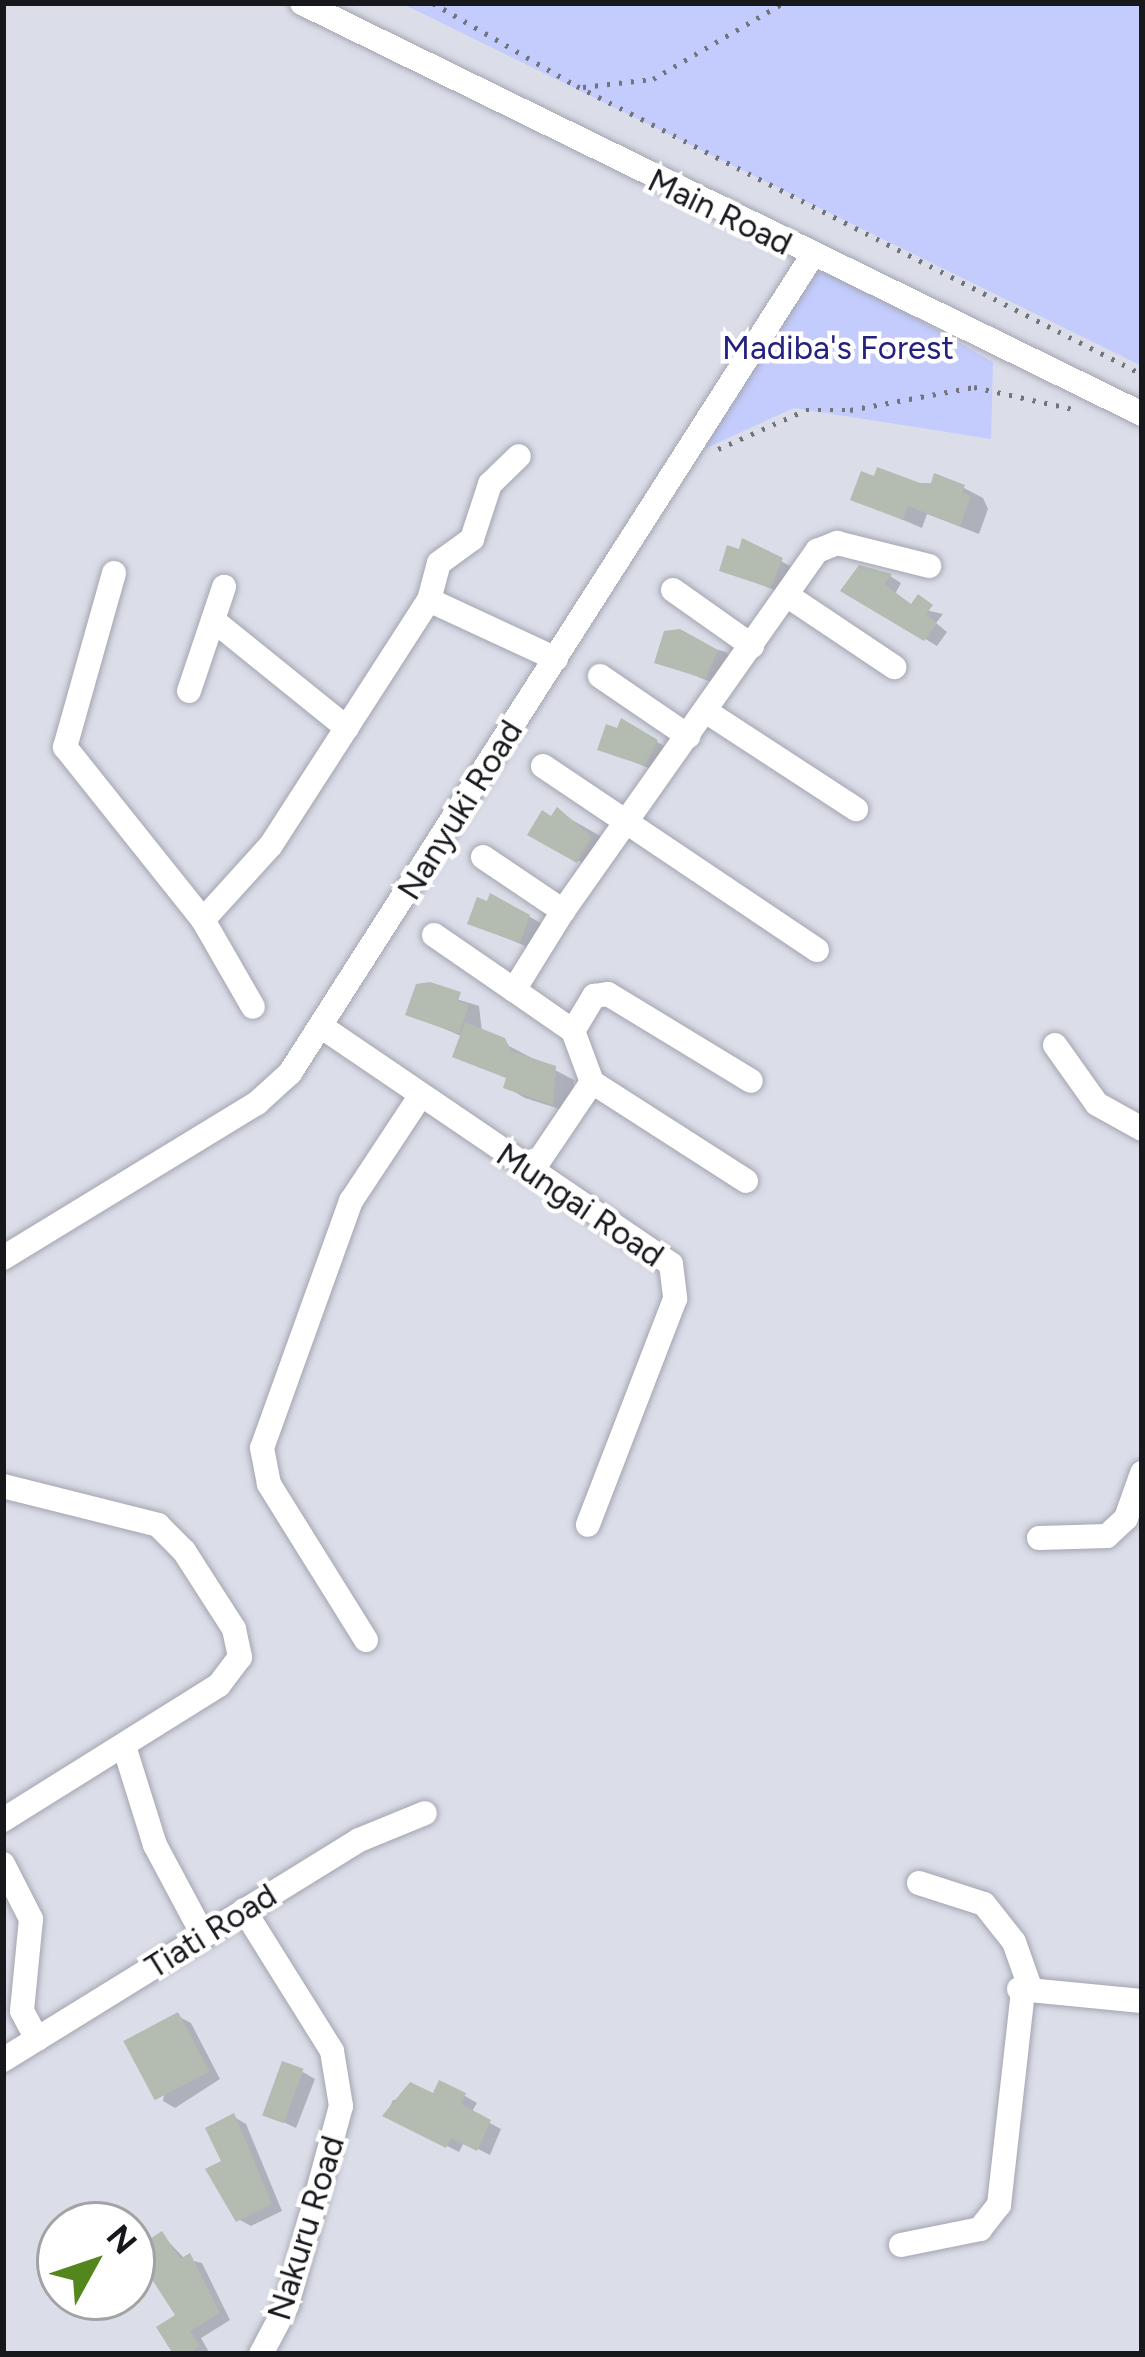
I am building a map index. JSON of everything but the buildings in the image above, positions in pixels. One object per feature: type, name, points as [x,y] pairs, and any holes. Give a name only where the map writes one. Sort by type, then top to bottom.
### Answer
[{"type":"street","name":"Main Road","points":[[302,3],[1142,414]]},
{"type":"street","name":"Nanyuki Road","points":[[3,1258],[257,1103],[322,1027],[812,256]]},
{"type":"street","points":[[203,920],[262,856],[429,600],[440,563],[472,539],[490,484],[519,456]]},
{"type":"street","points":[[514,990],[624,821],[817,551],[831,543],[929,566]]},
{"type":"street","points":[[115,572],[64,747],[203,920],[253,1007]]},
{"type":"street","points":[[189,691],[224,586]]},
{"type":"street","points":[[673,590],[752,646]]},
{"type":"street","points":[[788,596],[895,667]]},
{"type":"street","points":[[429,600],[556,659]]},
{"type":"street","points":[[213,620],[347,728]]},
{"type":"street","points":[[600,676],[688,736]]},
{"type":"street","points":[[706,712],[856,809]]},
{"type":"street","points":[[543,766],[817,950]]},
{"type":"street","points":[[483,857],[563,911]]},
{"type":"street","points":[[434,935],[572,1031],[592,1082],[746,1181]]},
{"type":"street","points":[[572,1031],[594,996],[608,994],[751,1081]]},
{"type":"street","name":"Mungai Road","points":[[322,1027],[419,1098],[647,1243],[676,1275],[675,1299],[588,1525]]},
{"type":"street","points":[[1055,1045],[1097,1104],[1142,1129]]},
{"type":"street","points":[[532,1171],[592,1082]]},
{"type":"street","points":[[366,1640],[269,1484],[262,1448],[350,1201],[419,1098]]},
{"type":"street","points":[[1039,1538],[1107,1536],[1126,1518],[1142,1473]]},
{"type":"street","points":[[3,1486],[158,1525],[184,1551],[234,1629],[234,1670],[124,1747],[3,1820]]},
{"type":"street","points":[[124,1747],[155,1845],[203,1935]]},
{"type":"street","name":"Tiati Road","points":[[3,2060],[359,1840],[425,1813]]},
{"type":"street","points":[[3,1864],[31,1919],[22,2011],[38,2039]]},
{"type":"street","points":[[901,2245],[980,2229],[999,2206],[1022,1989],[1013,1942],[984,1904],[920,1883]]},
{"type":"street","name":"Nakuru Road","points":[[244,1910],[332,2051],[341,2106],[287,2306],[261,2354]]},
{"type":"street","points":[[1022,1989],[1142,2001]]},
{"type":"path","points":[[433,3],[577,86],[1142,374]]},
{"type":"path","points":[[577,86],[634,87],[782,3]]},
{"type":"path","points":[[679,465],[806,410],[850,410],[974,387],[1096,414]]},
{"type":"green space","points":[[401,3],[1142,3],[1142,366]]},
{"type":"green space","name":"Madiba's Forest","points":[[819,272],[840,274],[993,362],[991,439],[794,408],[704,449],[802,282]]}]
